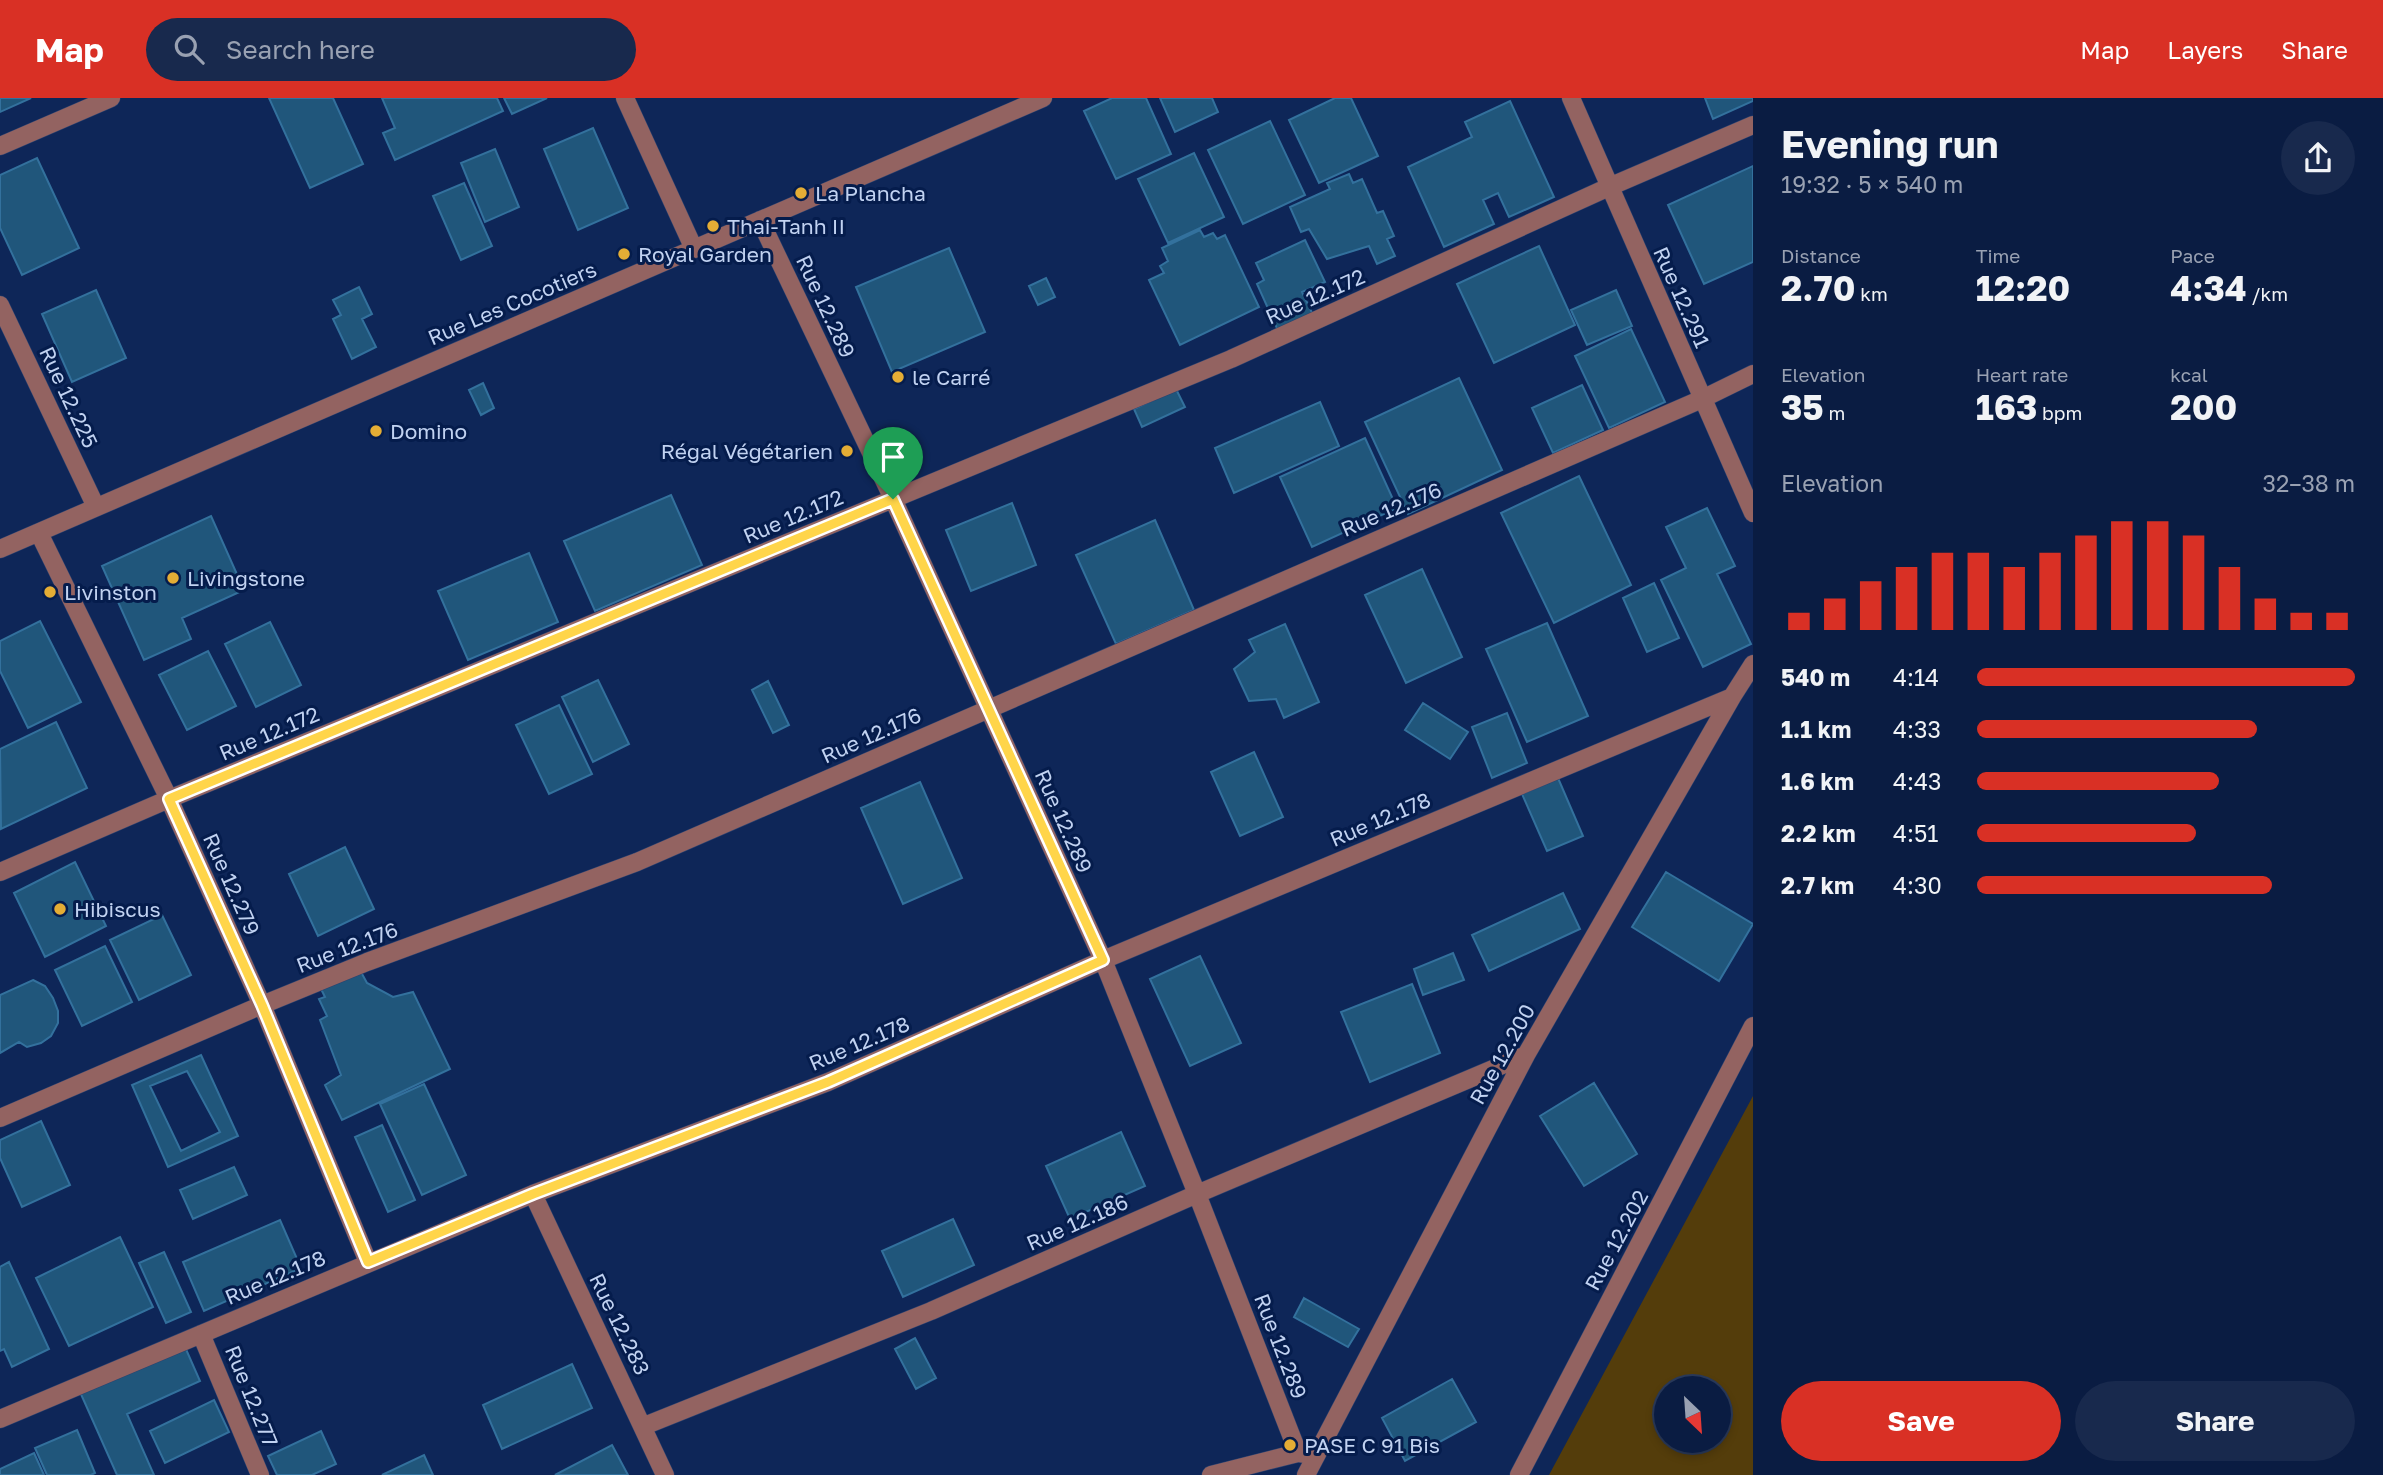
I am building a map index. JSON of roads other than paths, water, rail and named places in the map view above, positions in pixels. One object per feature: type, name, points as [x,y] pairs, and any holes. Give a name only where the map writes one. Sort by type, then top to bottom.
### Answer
[{"type":"street","points":[[0,146],[111,98]]},
{"type":"street","points":[[625,98],[694,249]]},
{"type":"street","name":"Rue Les Cocotiers","points":[[0,549],[1043,98]]},
{"type":"street","name":"Rue 12.291","points":[[1571,98],[1753,513]]},
{"type":"street","name":"Rue 12.172","points":[[0,872],[169,799],[1231,359],[1609,187],[1753,125]]},
{"type":"street","name":"Rue 12.289","points":[[761,220],[893,499],[1103,960],[1298,1453]]},
{"type":"street","name":"Rue 12.225","points":[[0,305],[96,508]]},
{"type":"street","name":"Rue 12.176","points":[[0,1118],[262,1005],[637,862],[1702,399],[1753,374]]},
{"type":"street","name":"Rue 12.279","points":[[39,533],[169,799],[262,1005],[368,1262]]},
{"type":"street","name":"Rue 12.200","points":[[1306,1475],[1526,1055],[1731,697],[1753,664]]},
{"type":"street","name":"Rue 12.178","points":[[0,1419],[533,1194],[828,1082],[1103,960],[1731,697]]},
{"type":"street","name":"Rue 12.202","points":[[1519,1475],[1753,1026]]},
{"type":"street","name":"Rue 12.186","points":[[644,1426],[931,1311],[1197,1194],[1526,1055]]},
{"type":"street","name":"Rue 12.283","points":[[533,1194],[665,1475]]},
{"type":"street","name":"Rue 12.277","points":[[201,1334],[260,1475]]},
{"type":"street","points":[[1211,1475],[1298,1453],[1317,1454]]},
{"type":"place","name":"La Plancha","points":[[801,193]]},
{"type":"place","name":"Thai-Tanh II","points":[[713,226]]},
{"type":"place","name":"Royal Garden","points":[[624,254]]},
{"type":"place","name":"le Carré","points":[[898,377]]},
{"type":"place","name":"Domino","points":[[376,431]]},
{"type":"place","name":"Régal Végétarien","points":[[847,451]]},
{"type":"place","name":"Livingstone","points":[[173,578]]},
{"type":"place","name":"Livinston","points":[[50,592]]},
{"type":"place","name":"Hibiscus","points":[[60,909]]},
{"type":"place","name":"PASE C 91 Bis","points":[[1290,1445]]}]
